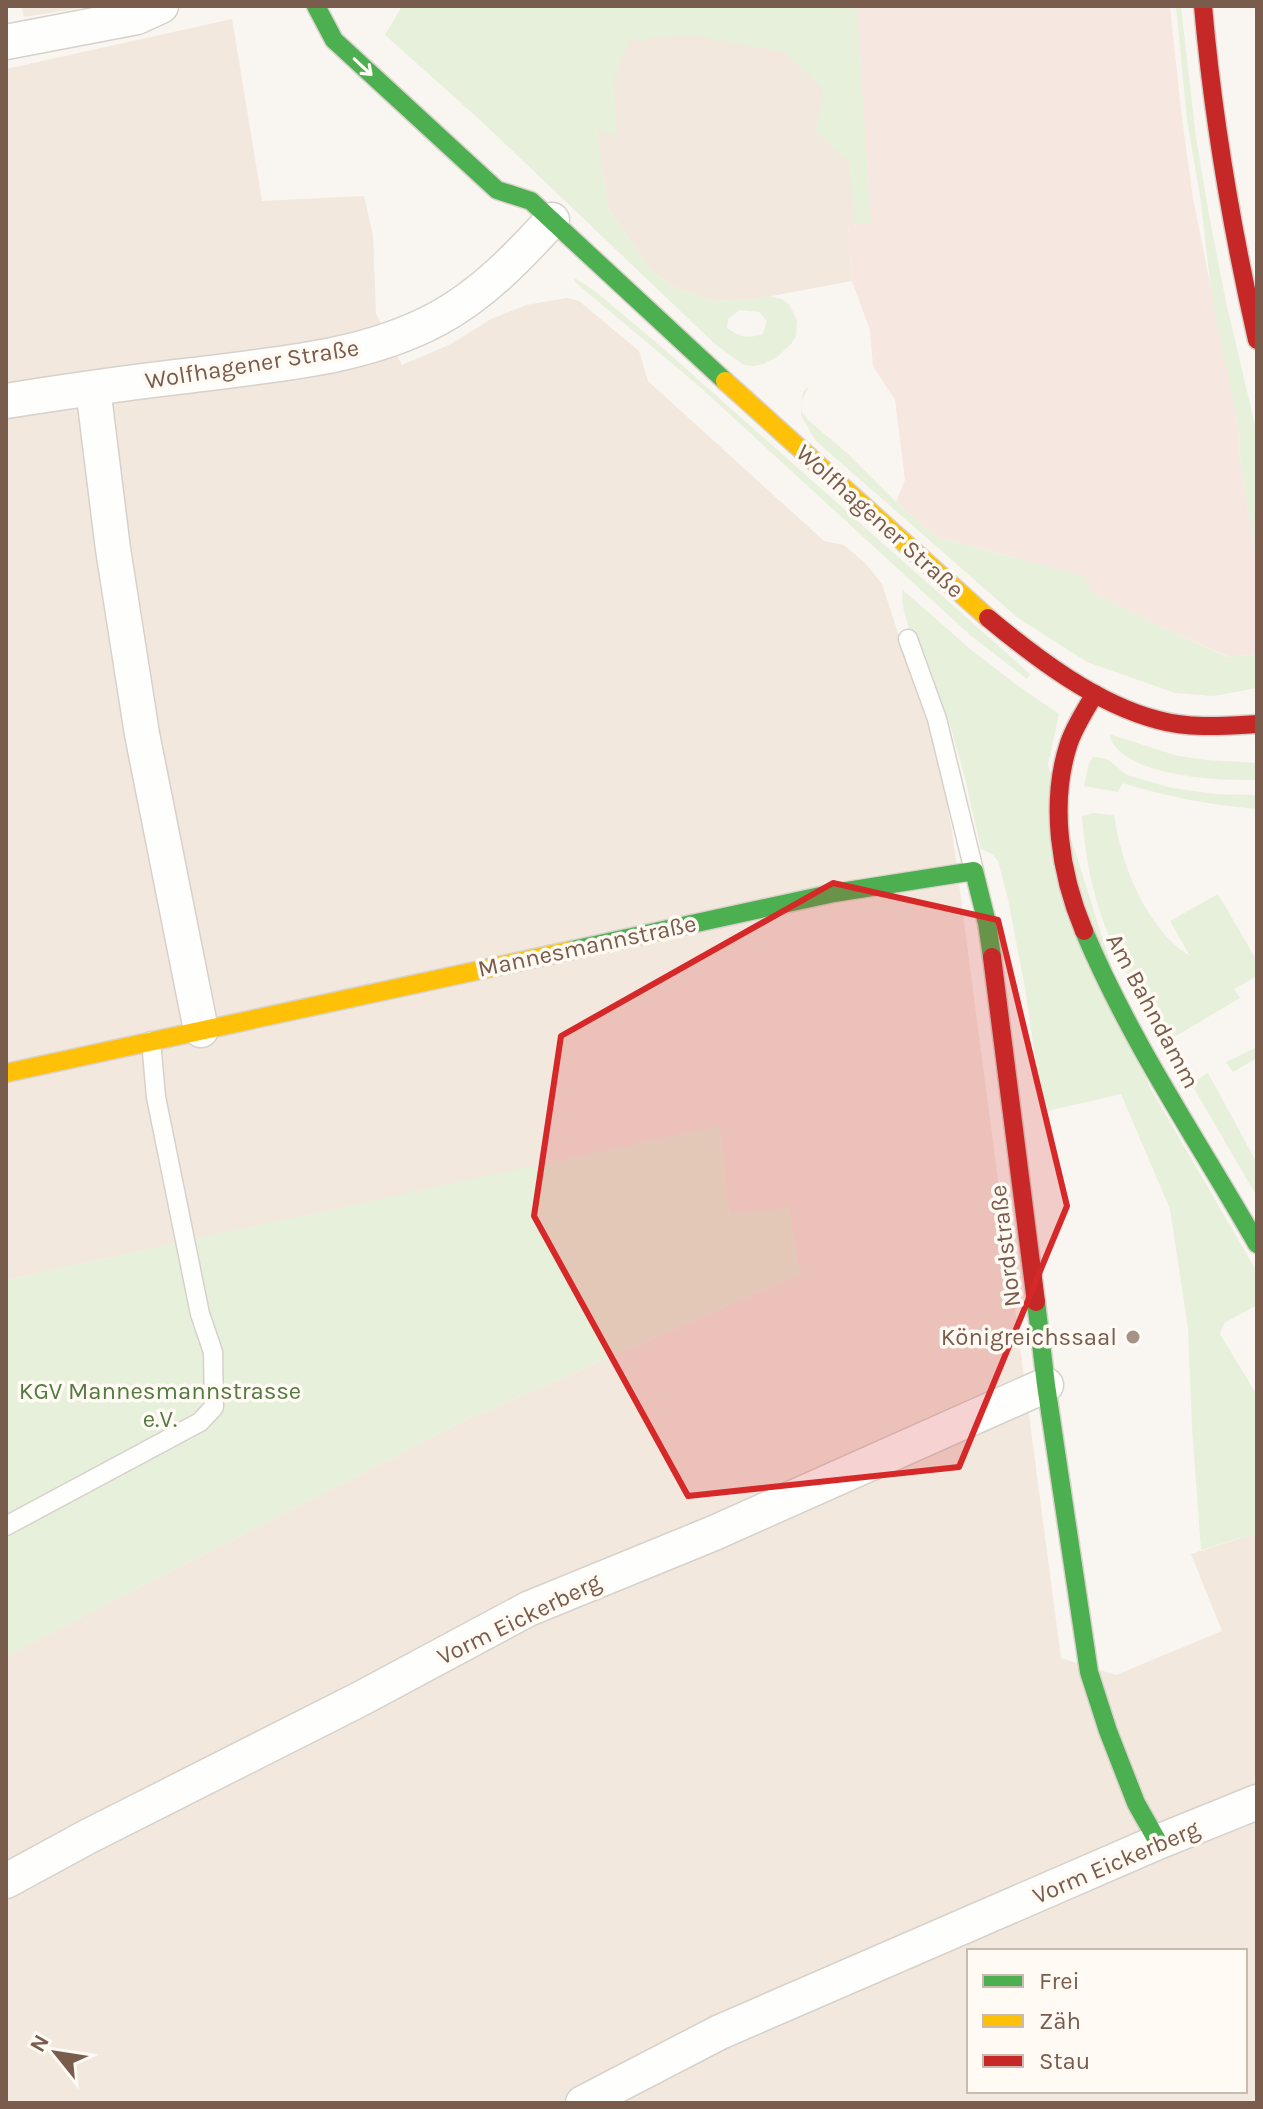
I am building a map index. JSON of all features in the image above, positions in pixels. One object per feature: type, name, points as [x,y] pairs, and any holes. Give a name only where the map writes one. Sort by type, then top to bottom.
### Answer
[{"type":"street","points":[[6,42],[137,17],[161,6]]},
{"type":"street","name":"Wolfhagener Straße","points":[[318,6],[343,15]]},
{"type":"street","name":"Wolfhagener Straße","points":[[318,6],[334,40],[497,190],[542,211]]},
{"type":"street","points":[[1203,6],[1230,209],[1257,340]]},
{"type":"street","name":"Wolfhagener Straße","points":[[521,179],[542,211],[754,408],[990,620],[1044,661],[1095,694],[1160,721],[1187,725],[1257,724]]},
{"type":"street","name":"Wolfhagener Straße","points":[[6,401],[289,363],[364,349],[437,319],[472,298],[521,253],[542,211]]},
{"type":"street","points":[[93,388],[113,549],[142,734],[201,1030]]},
{"type":"street","name":"Am Bahndamm","points":[[1095,694],[1066,752],[1062,777],[1059,822],[1062,858],[1069,888],[1087,941],[1112,993],[1257,1244]]},
{"type":"street","name":"Mannesmannstraße","points":[[6,1073],[819,896],[974,871]]},
{"type":"street","name":"Nordstraße","points":[[974,871],[987,923],[1046,1385],[1089,1672],[1136,1803],[1158,1842]]},
{"type":"street","name":"Vorm Eickerberg","points":[[6,1881],[528,1609],[714,1533],[1046,1385]]},
{"type":"street","name":"Vorm Eickerberg","points":[[583,2103],[720,2032],[1257,1802]]},
{"type":"lane","name":"Nordstraße","points":[[908,639],[937,719],[974,871]]},
{"type":"lane","points":[[6,1526],[200,1422],[214,1407],[213,1352],[200,1314],[156,1097],[151,1041]]},
{"type":"highlighted area","points":[[833,883],[998,920],[1067,1206],[959,1467],[688,1496],[534,1216],[561,1036]]},
{"type":"shaded area","points":[[21,6],[92,6],[24,17]]},
{"type":"shaded area","points":[[579,6],[857,6],[871,224],[848,225],[852,281],[755,299],[713,301],[674,287],[651,270],[608,208]]},
{"type":"shaded area","points":[[857,6],[1170,6],[1193,198],[1239,430],[1240,458],[1257,566],[1257,654],[1229,657],[1156,625],[1092,592],[1084,576],[936,537],[896,502],[905,480],[895,400],[873,366],[870,330],[852,281],[848,225],[871,223]]},
{"type":"shaded area","points":[[232,19],[262,201],[364,196],[373,235],[376,314],[402,365],[451,344],[491,319],[526,305],[567,298],[579,301],[639,351],[648,381],[824,541],[844,545],[865,563],[882,584],[937,753],[952,831],[1061,1658],[1116,1675],[1222,1631],[1191,1554],[1257,1533],[1257,2103],[6,2103],[6,1656],[468,1419],[800,1274],[729,1213],[719,1127],[6,1280],[6,69]]},
{"type":"green space","points":[[402,6],[857,6],[871,224],[855,224],[849,163],[816,131],[823,89],[785,52],[691,35],[630,40],[613,80],[617,136],[597,131],[608,208],[651,270],[674,287],[713,301],[769,296],[789,304],[797,320],[796,336],[791,344],[777,357],[763,364],[744,365],[715,344],[478,118],[385,35]],"holes":[[[740,310],[759,312],[767,321],[763,334],[744,336],[727,328],[728,319]]]},
{"type":"green space","points":[[1176,6],[1181,6],[1196,138],[1209,215],[1257,434],[1257,566],[1240,458],[1239,430],[1211,291],[1201,202],[1187,120]]},
{"type":"green space","points":[[573,277],[595,291],[665,350],[1030,674],[1027,679],[970,635],[700,387],[575,282]]},
{"type":"green space","points":[[802,404],[802,412],[808,420],[936,537],[1085,576],[1092,592],[1156,625],[1228,657],[1257,654],[1257,688],[1214,696],[1175,693],[1087,662],[1018,618],[815,440],[801,415]]},
{"type":"green space","points":[[903,590],[969,648],[1059,714],[1048,765],[1149,1086],[1257,1272],[1257,1305],[1224,1323],[1220,1334],[1257,1395],[1257,1533],[1201,1550],[1188,1328],[1170,1209],[1121,1094],[1043,1112],[1025,988],[998,861],[981,849],[950,725],[920,641],[913,639],[904,609]]},
{"type":"green space","points":[[1109,734],[1178,756],[1257,763],[1257,780],[1197,777],[1151,768],[1117,748]]},
{"type":"green space","points":[[1093,757],[1107,759],[1127,775],[1172,788],[1215,794],[1257,795],[1257,809],[1189,800],[1123,783],[1118,792],[1084,786]]},
{"type":"green space","points":[[1093,813],[1114,815],[1123,854],[1138,894],[1148,912],[1174,944],[1190,956],[1170,921],[1218,894],[1257,961],[1257,976],[1234,989],[1240,998],[1166,1042],[1120,960],[1097,903],[1087,860],[1082,816]]},
{"type":"green space","points":[[1257,1047],[1257,1058],[1233,1072],[1226,1062]]},
{"type":"green space","points":[[1208,1073],[1257,1163],[1257,1197],[1191,1083]]},
{"type":"green space","name":"KGV Mannesmannstrasse e.V.","points":[[719,1126],[729,1213],[789,1208],[800,1274],[468,1419],[6,1656],[6,1280]]},
{"type":"traffic: fast","points":[[316,6],[334,40],[497,190],[531,201],[725,381]]},
{"type":"traffic: fast","points":[[572,950],[834,893],[974,871],[992,957]]},
{"type":"traffic: fast","points":[[1084,931],[1143,1051],[1257,1244]]},
{"type":"traffic: fast","points":[[1036,1302],[1089,1672],[1136,1803],[1158,1842]]},
{"type":"traffic: slow","points":[[725,381],[988,618]]},
{"type":"traffic: slow","points":[[6,1073],[572,950]]},
{"type":"traffic: jam","points":[[1203,6],[1224,174],[1257,340]]},
{"type":"traffic: jam","points":[[988,618],[1068,678],[1135,713],[1182,725],[1257,724]]},
{"type":"traffic: jam","points":[[1084,931],[1063,862],[1060,790],[1069,743],[1095,694]]},
{"type":"traffic: jam","points":[[992,957],[1036,1302]]},
{"type":"place","name":"Königreichssaal","points":[[1133,1337]]}]
